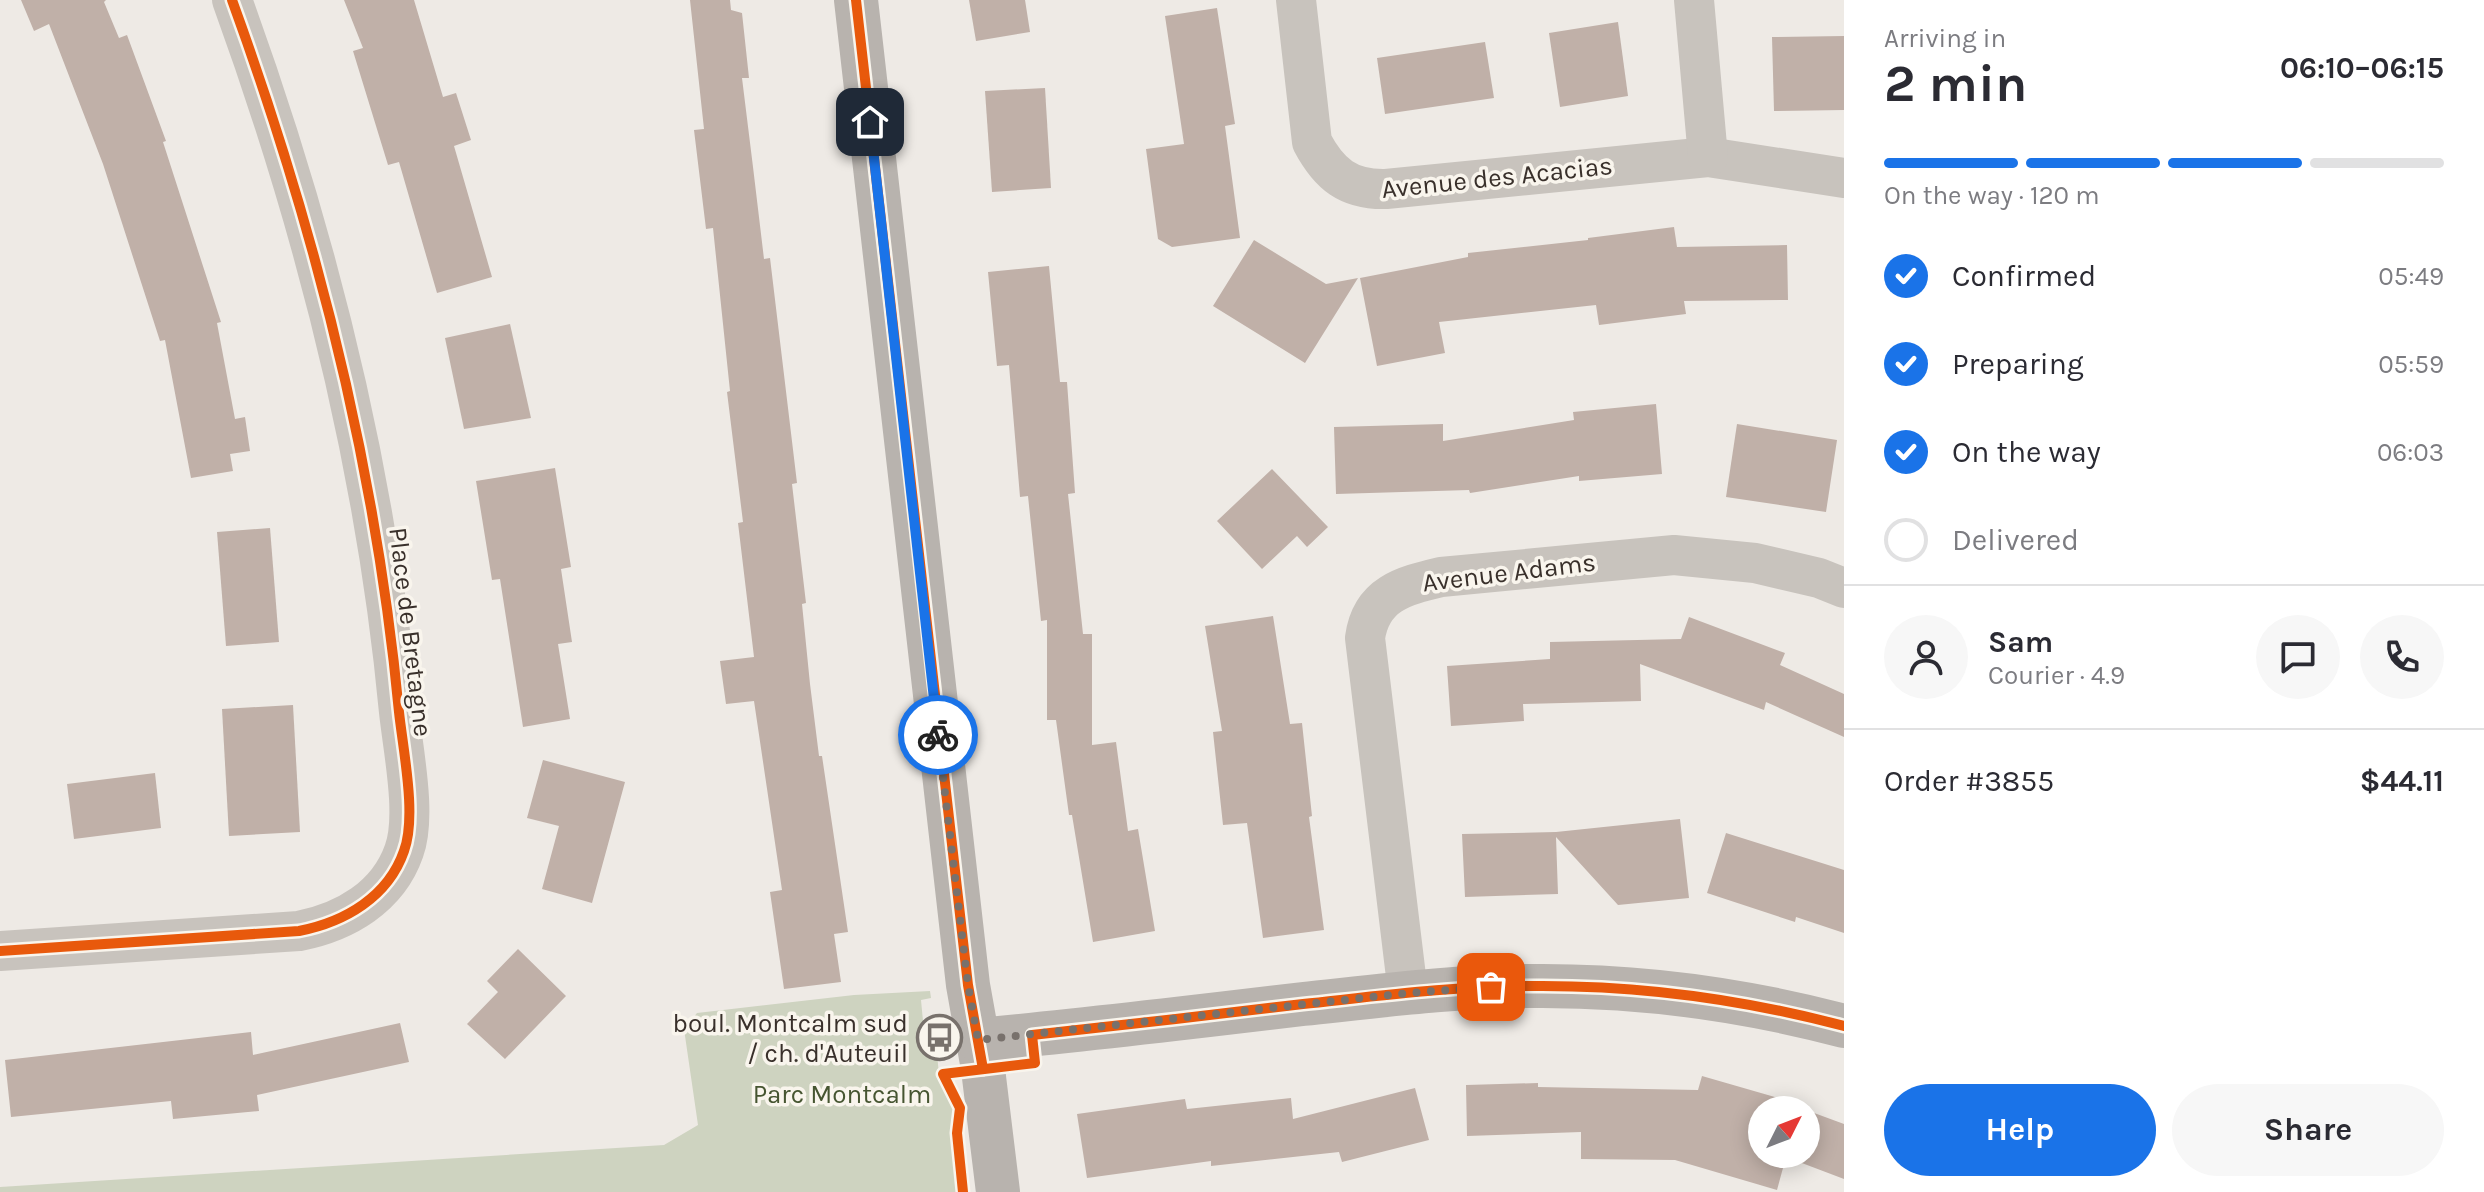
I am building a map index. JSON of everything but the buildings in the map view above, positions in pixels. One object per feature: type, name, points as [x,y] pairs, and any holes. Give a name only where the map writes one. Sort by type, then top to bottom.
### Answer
[{"type":"street","name":"Place de Bretagne","points":[[0,951],[299,931],[323,926],[343,918],[379,891],[394,872],[407,842],[409,813],[393,643],[359,435],[300,204],[232,0]]},
{"type":"street","points":[[856,0],[968,985],[998,1192]]},
{"type":"street","name":"Avenue des Acacias","points":[[1296,0],[1312,142],[1335,175],[1354,186],[1386,189],[1708,157],[1844,178]]},
{"type":"street","points":[[1694,0],[1708,157]]},
{"type":"street","name":"Avenue Adams","points":[[1408,993],[1365,638],[1367,623],[1375,608],[1406,585],[1441,577],[1674,555],[1755,563],[1819,578],[1844,588]]},
{"type":"street","points":[[978,1040],[1408,993],[1532,986],[1692,995],[1770,1007],[1844,1026]]},
{"type":"green space","name":"Parc Montcalm","points":[[930,991],[931,998],[921,1000],[925,1042],[936,1041],[939,1076],[955,1108],[951,1123],[957,1192],[0,1192],[0,1187],[664,1145],[698,1125],[684,1029],[697,1013],[854,995]]},
{"type":"cycle path","points":[[0,951],[299,931],[316,927],[348,914],[376,894],[397,867],[408,837],[408,783],[389,621],[358,440],[316,262],[232,0]]},
{"type":"cycle path","points":[[856,0],[968,985],[983,1069]]},
{"type":"cycle path","points":[[963,1192],[957,1133],[960,1108],[943,1074],[1035,1063],[1032,1035],[1389,995],[1532,986],[1611,988],[1690,996],[1767,1008],[1844,1026]]},
{"type":"way so far","points":[[938,735],[968,985],[978,1040],[1408,993],[1491,987]]},
{"type":"place","name":"boul. Montcalm sud / ch. d'Auteuil","points":[[939,1038]]},
{"type":"route","points":[[870,122],[938,735]]}]
